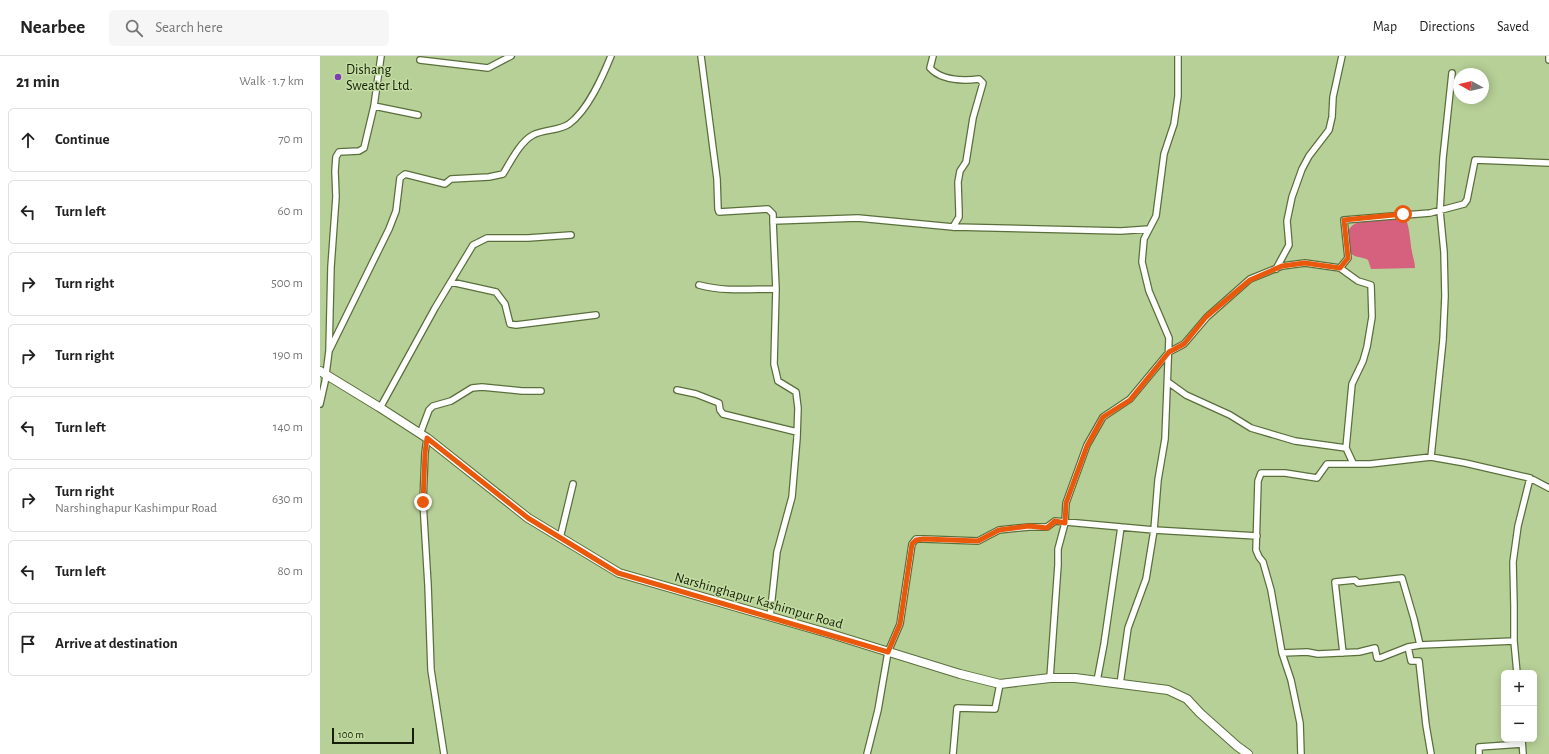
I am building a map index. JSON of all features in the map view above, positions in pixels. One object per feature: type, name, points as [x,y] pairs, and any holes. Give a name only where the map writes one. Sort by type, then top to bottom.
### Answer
[{"type":"street","points":[[329,351],[331,267],[336,197],[336,157],[339,152],[359,151],[364,148],[374,106],[381,56]]},
{"type":"street","points":[[420,60],[488,68],[511,56]]},
{"type":"street","points":[[320,404],[323,373],[329,351],[390,229],[396,211],[400,178],[402,175],[405,174],[445,184],[451,179],[489,177],[503,174],[520,147],[533,135],[568,124],[577,116],[592,98],[611,56]]},
{"type":"street","points":[[702,56],[717,179],[719,212],[768,209],[773,214],[776,289],[774,364],[778,381],[796,392],[798,408],[792,497],[778,552],[770,617]]},
{"type":"street","points":[[933,56],[930,68],[935,73],[951,79],[964,81],[979,79],[983,83],[974,118],[966,162],[960,171],[958,182],[960,212],[959,217],[953,227]]},
{"type":"street","points":[[1120,684],[1128,628],[1146,579],[1154,530],[1158,480],[1165,439],[1169,338],[1149,291],[1142,262],[1144,239],[1156,216],[1162,164],[1174,124],[1178,96],[1178,56]]},
{"type":"street","points":[[1276,269],[1289,245],[1287,221],[1292,197],[1306,163],[1329,130],[1332,117],[1333,97],[1342,56]]},
{"type":"street","points":[[1432,458],[1443,340],[1445,296],[1444,252],[1440,211],[1443,158],[1452,72]]},
{"type":"street","points":[[374,106],[418,115]]},
{"type":"street","points":[[1340,268],[1348,258],[1344,220],[1430,213],[1464,204],[1467,200],[1475,160],[1549,163]]},
{"type":"street","points":[[773,221],[858,218],[953,227],[1121,231],[1149,229]]},
{"type":"street","points":[[380,408],[435,308],[473,245],[487,238],[528,238],[571,235]]},
{"type":"street","points":[[1050,678],[1058,572],[1058,548],[1065,523],[1066,503],[1087,446],[1103,417],[1130,400],[1169,352],[1184,344],[1206,317],[1250,280],[1282,266],[1305,263],[1340,268],[1358,282],[1371,285],[1372,317],[1367,347],[1363,361],[1352,384],[1346,448],[1353,463]]},
{"type":"street","points":[[451,282],[496,292],[505,304],[510,324],[516,325],[596,315]]},
{"type":"street","points":[[699,285],[729,291],[776,289]]},
{"type":"street","name":"Narshinghapur Kashimpur Road","points":[[323,373],[423,436],[528,518],[618,573],[960,674],[1000,684],[1050,678],[1075,678],[1168,690],[1187,699],[1210,722],[1248,754]]},
{"type":"street","points":[[1168,382],[1186,395],[1230,415],[1251,428],[1295,441],[1346,448]]},
{"type":"street","points":[[444,754],[431,670],[423,502],[425,453],[423,436],[429,410],[433,406],[450,401],[472,388],[482,387],[522,391],[541,391]]},
{"type":"street","points":[[678,390],[712,399],[719,403],[720,410],[723,414],[797,432]]},
{"type":"street","points":[[1301,754],[1300,723],[1291,680],[1282,653],[1271,590],[1262,562],[1258,557],[1256,550],[1258,481],[1261,473],[1285,473],[1317,478],[1327,464],[1370,464],[1432,458],[1465,463],[1530,478],[1549,488]]},
{"type":"street","points":[[1517,670],[1514,641],[1513,562],[1518,526],[1530,478]]},
{"type":"street","points":[[560,538],[573,484]]},
{"type":"street","points":[[867,754],[878,710],[888,652],[900,624],[912,544],[916,540],[978,541],[999,530],[1029,526],[1047,528],[1055,521],[1154,530],[1257,536]]},
{"type":"street","points":[[1097,681],[1104,644],[1121,527]]},
{"type":"street","points":[[1343,652],[1335,582],[1354,580],[1358,583],[1402,578],[1420,645]]},
{"type":"street","points":[[1282,653],[1307,652],[1318,654],[1359,652],[1375,648],[1377,658],[1380,658],[1408,647],[1420,645],[1514,641]]},
{"type":"street","points":[[1408,647],[1411,661],[1420,661],[1426,725],[1431,754]]},
{"type":"street","points":[[952,754],[957,708],[995,709],[1000,684]]},
{"type":"street","points":[[1479,754],[1479,747],[1515,742]]},
{"type":"street","points":[[1522,742],[1523,754]]},
{"type":"shaded area","points":[[1406,219],[1415,268],[1371,269],[1368,260],[1351,254],[1348,249],[1347,241],[1348,232],[1352,226],[1358,222],[1366,220]]},
{"type":"place","name":"Dishang Sweater Ltd.","points":[[338,77]]},
{"type":"route","points":[[423,502],[427,438],[528,518],[618,573],[831,634],[888,652],[900,624],[912,544],[916,540],[978,541],[999,530],[1029,526],[1047,528],[1055,521],[1065,523],[1066,503],[1087,446],[1103,417],[1130,400],[1169,352],[1184,344],[1206,317],[1250,280],[1282,266],[1305,263],[1340,268],[1348,258],[1344,220],[1403,214]]}]
